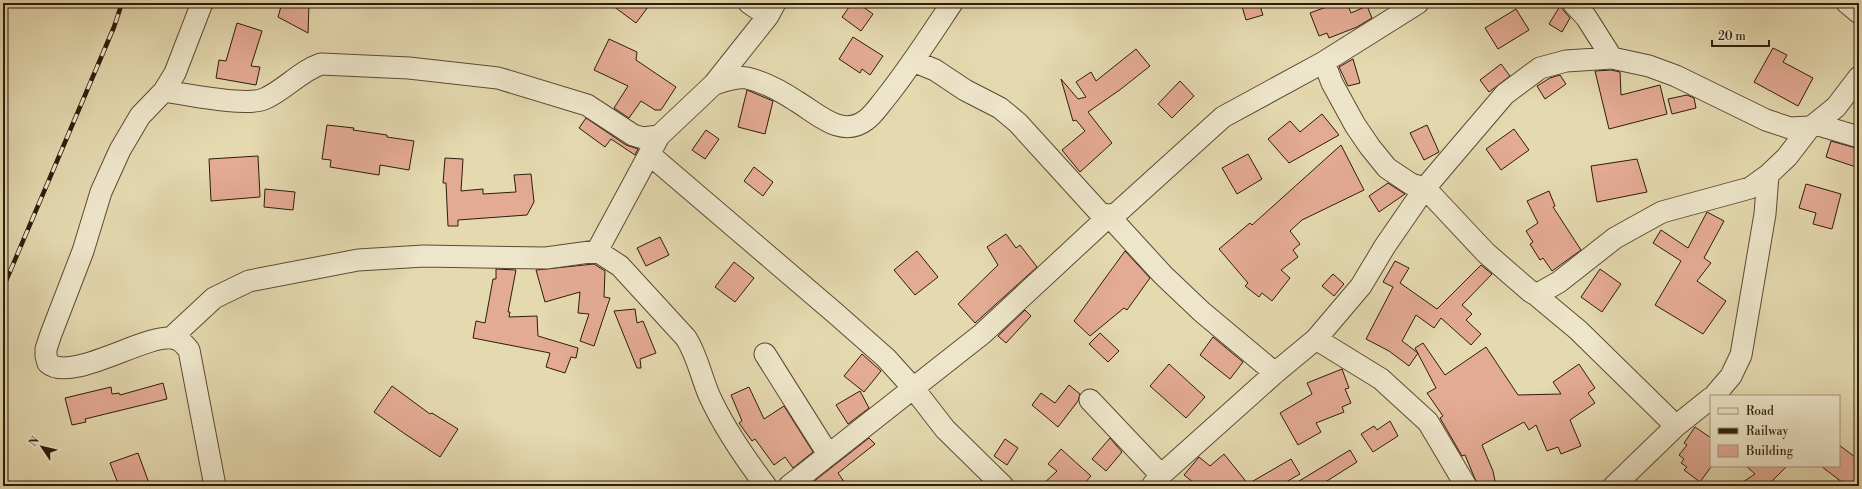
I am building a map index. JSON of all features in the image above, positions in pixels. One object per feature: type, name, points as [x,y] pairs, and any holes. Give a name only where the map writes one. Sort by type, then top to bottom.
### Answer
[{"type":"street","points":[[202,3],[175,73],[164,91],[140,116],[120,150],[100,192],[82,251],[51,334],[46,356],[48,363],[54,367],[80,366],[152,342],[171,338],[214,298],[249,281],[358,260],[424,256],[546,258],[597,251],[620,266],[686,338],[693,349],[708,394],[724,426],[737,447],[766,486]]},
{"type":"street","points":[[597,251],[659,136],[714,84],[771,9],[749,3]]},
{"type":"street","points":[[714,84],[733,78],[746,78],[759,82],[776,89],[827,122],[839,126],[852,127],[866,120],[903,78],[952,3]]},
{"type":"street","points":[[788,486],[914,389],[982,334],[1109,216],[1118,212],[1223,118],[1324,62],[1418,3]]},
{"type":"street","points":[[1847,3],[1859,13]]},
{"type":"street","points":[[1584,8],[1612,58]]},
{"type":"street","points":[[1090,400],[1157,480],[1275,373],[1316,339],[1362,286],[1385,246],[1425,188],[1505,94],[1540,68],[1566,61],[1612,58],[1649,66],[1676,76],[1766,120],[1790,128],[1812,126],[1859,138]]},
{"type":"street","points":[[913,61],[935,70],[965,90],[1000,108],[1012,118],[1099,212],[1109,216],[1164,275],[1202,312],[1275,373]]},
{"type":"street","points":[[1324,62],[1342,102],[1370,148],[1387,168],[1411,184],[1425,188],[1486,253],[1589,341],[1676,426]]},
{"type":"street","points":[[164,91],[246,102],[262,100],[273,95],[310,68],[321,64],[409,68],[498,78],[587,105],[633,135],[643,138],[659,136]]},
{"type":"street","points":[[1536,295],[1559,282],[1615,238],[1662,212],[1750,188],[1768,175],[1787,157],[1812,126],[1836,107],[1859,77]]},
{"type":"street","points":[[649,154],[886,358],[914,389],[946,429],[1003,486]]},
{"type":"street","points":[[1715,395],[1731,376],[1741,356],[1765,214],[1768,175]]},
{"type":"street","points":[[171,338],[182,342],[189,350],[215,486]]},
{"type":"street","points":[[1316,339],[1381,379],[1428,422],[1466,486]]},
{"type":"street","points":[[765,354],[828,454]]},
{"type":"street","points":[[1614,486],[1676,426],[1710,399]]},
{"type":"building","points":[[282,3],[309,3],[308,33],[278,17]]},
{"type":"building","points":[[609,3],[651,3],[636,23]]},
{"type":"building","points":[[852,3],[858,3],[873,14],[861,31],[842,17]]},
{"type":"building","points":[[1241,3],[1259,3],[1263,15],[1246,20]]},
{"type":"building","points":[[1337,3],[1347,3],[1351,13],[1367,6],[1372,18],[1357,27],[1329,38],[1327,33],[1319,36],[1310,13]]},
{"type":"building","points":[[1560,6],[1570,18],[1562,32],[1549,24]]},
{"type":"building","points":[[1516,9],[1529,30],[1498,49],[1485,28]]},
{"type":"building","points":[[237,23],[262,31],[251,66],[260,67],[256,85],[216,78],[219,60],[226,61]]},
{"type":"building","points":[[853,37],[883,56],[870,75],[862,69],[860,73],[839,59]]},
{"type":"building","points":[[609,39],[637,52],[636,60],[676,87],[661,110],[655,110],[641,101],[629,118],[614,108],[628,86],[594,70]]},
{"type":"building","points":[[1773,48],[1787,55],[1783,62],[1813,78],[1798,106],[1754,82]]},
{"type":"building","points":[[1136,49],[1150,66],[1088,112],[1112,143],[1080,172],[1062,150],[1085,131],[1076,120],[1073,121],[1061,79],[1078,99],[1086,97],[1076,82],[1091,72],[1096,81]]},
{"type":"building","points":[[1353,59],[1360,83],[1348,86],[1339,67]]},
{"type":"building","points":[[1501,64],[1510,76],[1489,92],[1480,80]]},
{"type":"building","points":[[1611,70],[1620,72],[1621,95],[1660,85],[1667,114],[1609,129],[1595,71]]},
{"type":"building","points":[[1560,75],[1566,84],[1545,99],[1537,86],[1550,78]]},
{"type":"building","points":[[1180,81],[1194,96],[1172,118],[1158,104]]},
{"type":"building","points":[[747,90],[773,101],[765,134],[738,127]]},
{"type":"building","points":[[1687,95],[1694,98],[1696,108],[1672,114],[1668,99]]},
{"type":"building","points":[[1322,114],[1339,135],[1289,163],[1268,139],[1290,121],[1300,132]]},
{"type":"building","points":[[586,118],[626,145],[638,149],[635,155],[611,139],[605,147],[579,128]]},
{"type":"building","points":[[327,125],[354,128],[353,130],[414,141],[409,170],[380,165],[379,175],[330,167],[331,160],[322,159]]},
{"type":"building","points":[[1427,125],[1439,152],[1424,160],[1410,133]]},
{"type":"building","points":[[1514,129],[1529,150],[1501,170],[1486,149]]},
{"type":"building","points":[[706,130],[719,139],[705,159],[692,150]]},
{"type":"building","points":[[1831,141],[1859,149],[1859,168],[1826,157]]},
{"type":"building","points":[[1341,145],[1364,190],[1302,220],[1290,231],[1300,244],[1293,250],[1298,257],[1281,270],[1290,278],[1272,301],[1262,293],[1259,297],[1245,286],[1248,283],[1219,249],[1250,223],[1252,225]]},
{"type":"building","points":[[1248,154],[1262,179],[1237,194],[1222,168]]},
{"type":"building","points":[[258,156],[260,197],[211,201],[209,159]]},
{"type":"building","points":[[445,158],[463,159],[461,191],[483,189],[483,194],[516,192],[514,175],[531,174],[534,202],[527,215],[458,220],[458,226],[448,226],[446,183],[443,183]]},
{"type":"building","points":[[1637,159],[1647,192],[1597,202],[1591,166]]},
{"type":"building","points":[[754,167],[773,182],[763,196],[744,181]]},
{"type":"building","points":[[1388,183],[1405,194],[1379,212],[1369,196]]},
{"type":"building","points":[[1806,184],[1841,194],[1832,229],[1813,224],[1816,213],[1799,208]]},
{"type":"building","points":[[265,189],[295,192],[293,210],[264,207]]},
{"type":"building","points":[[1549,191],[1555,206],[1553,207],[1581,250],[1552,271],[1543,258],[1540,260],[1530,244],[1533,242],[1526,231],[1538,223],[1527,201]]},
{"type":"building","points":[[1707,212],[1724,221],[1704,258],[1711,263],[1697,281],[1726,301],[1703,334],[1655,305],[1681,261],[1653,243],[1661,230],[1688,248]]},
{"type":"building","points":[[1006,234],[1016,248],[1020,245],[1037,267],[975,323],[958,304],[998,265],[987,247]]},
{"type":"building","points":[[660,237],[669,255],[646,266],[637,248]]},
{"type":"building","points":[[917,251],[938,277],[915,295],[894,270]]},
{"type":"building","points":[[1125,251],[1150,278],[1127,310],[1124,308],[1090,336],[1074,321]]},
{"type":"building","points":[[1395,261],[1409,268],[1400,283],[1437,309],[1481,265],[1492,274],[1462,305],[1472,314],[1466,320],[1481,334],[1471,345],[1441,318],[1434,328],[1416,315],[1402,341],[1418,353],[1409,366],[1389,351],[1366,339],[1393,287],[1383,282]]},
{"type":"building","points":[[734,262],[754,278],[735,302],[715,287]]},
{"type":"building","points":[[594,264],[605,271],[604,297],[610,298],[594,346],[580,341],[589,314],[578,313],[580,292],[545,302],[536,270]]},
{"type":"building","points":[[496,269],[516,270],[508,312],[510,312],[509,317],[537,316],[538,336],[578,348],[576,358],[571,357],[565,373],[546,367],[550,353],[473,338],[476,321],[485,323],[493,279],[496,279]]},
{"type":"building","points":[[1600,269],[1621,284],[1602,312],[1581,297]]},
{"type":"building","points":[[1333,274],[1344,284],[1334,296],[1322,286]]},
{"type":"building","points":[[635,309],[637,323],[643,321],[656,353],[640,359],[641,368],[637,368],[614,311]]},
{"type":"building","points":[[1025,310],[1031,316],[1006,343],[998,336]]},
{"type":"building","points":[[1100,333],[1119,351],[1108,362],[1089,344]]},
{"type":"building","points":[[1213,337],[1243,362],[1230,379],[1200,355]]},
{"type":"building","points":[[1423,343],[1445,375],[1486,347],[1518,395],[1561,394],[1553,382],[1579,364],[1595,388],[1588,393],[1595,403],[1570,420],[1581,446],[1561,454],[1558,447],[1547,451],[1536,425],[1529,430],[1524,422],[1482,445],[1493,471],[1496,486],[1478,486],[1465,455],[1462,456],[1440,418],[1443,416],[1427,393],[1436,388],[1415,348]]},
{"type":"building","points":[[862,354],[881,371],[864,392],[844,376]]},
{"type":"building","points":[[1169,364],[1205,397],[1186,418],[1150,386]]},
{"type":"building","points":[[1342,369],[1349,388],[1345,389],[1351,403],[1342,407],[1344,412],[1316,423],[1321,432],[1298,445],[1280,413],[1312,394],[1307,383]]},
{"type":"building","points":[[163,383],[167,399],[85,419],[86,422],[72,425],[65,398],[111,387],[112,394],[119,393],[120,395]]},
{"type":"building","points":[[1069,385],[1080,394],[1078,401],[1058,427],[1032,405],[1041,393],[1055,403]]},
{"type":"building","points":[[392,386],[430,414],[432,413],[458,429],[440,457],[374,412]]},
{"type":"building","points":[[749,387],[764,419],[784,406],[813,452],[793,468],[785,457],[774,465],[755,439],[752,441],[739,423],[742,421],[731,395]]},
{"type":"building","points":[[860,391],[869,408],[848,424],[836,405]]},
{"type":"building","points":[[1390,421],[1398,436],[1373,452],[1361,434],[1374,426],[1377,430]]},
{"type":"building","points":[[1695,427],[1710,437],[1711,467],[1700,482],[1684,470],[1687,467],[1681,463],[1684,459],[1679,455],[1687,445],[1684,443]]},
{"type":"building","points":[[869,438],[875,444],[838,473],[847,486],[808,486]]},
{"type":"building","points":[[1110,438],[1122,452],[1106,471],[1092,459]]},
{"type":"building","points":[[1005,439],[1018,448],[1007,465],[994,456]]},
{"type":"building","points":[[1840,446],[1859,460],[1859,486],[1847,486],[1822,467],[1840,467]]},
{"type":"building","points":[[1061,449],[1091,476],[1082,486],[1041,486],[1057,471],[1048,464]]},
{"type":"building","points":[[1350,450],[1357,462],[1319,486],[1291,486]]},
{"type":"building","points":[[138,453],[150,486],[119,486],[110,463]]},
{"type":"building","points":[[1224,454],[1248,484],[1291,459],[1300,474],[1279,486],[1198,486],[1184,475],[1199,457],[1210,466]]},
{"type":"building","points":[[1747,467],[1786,467],[1767,486],[1737,486],[1755,474]]},
{"type":"railway","points":[[3,288],[114,27],[122,3]]}]
